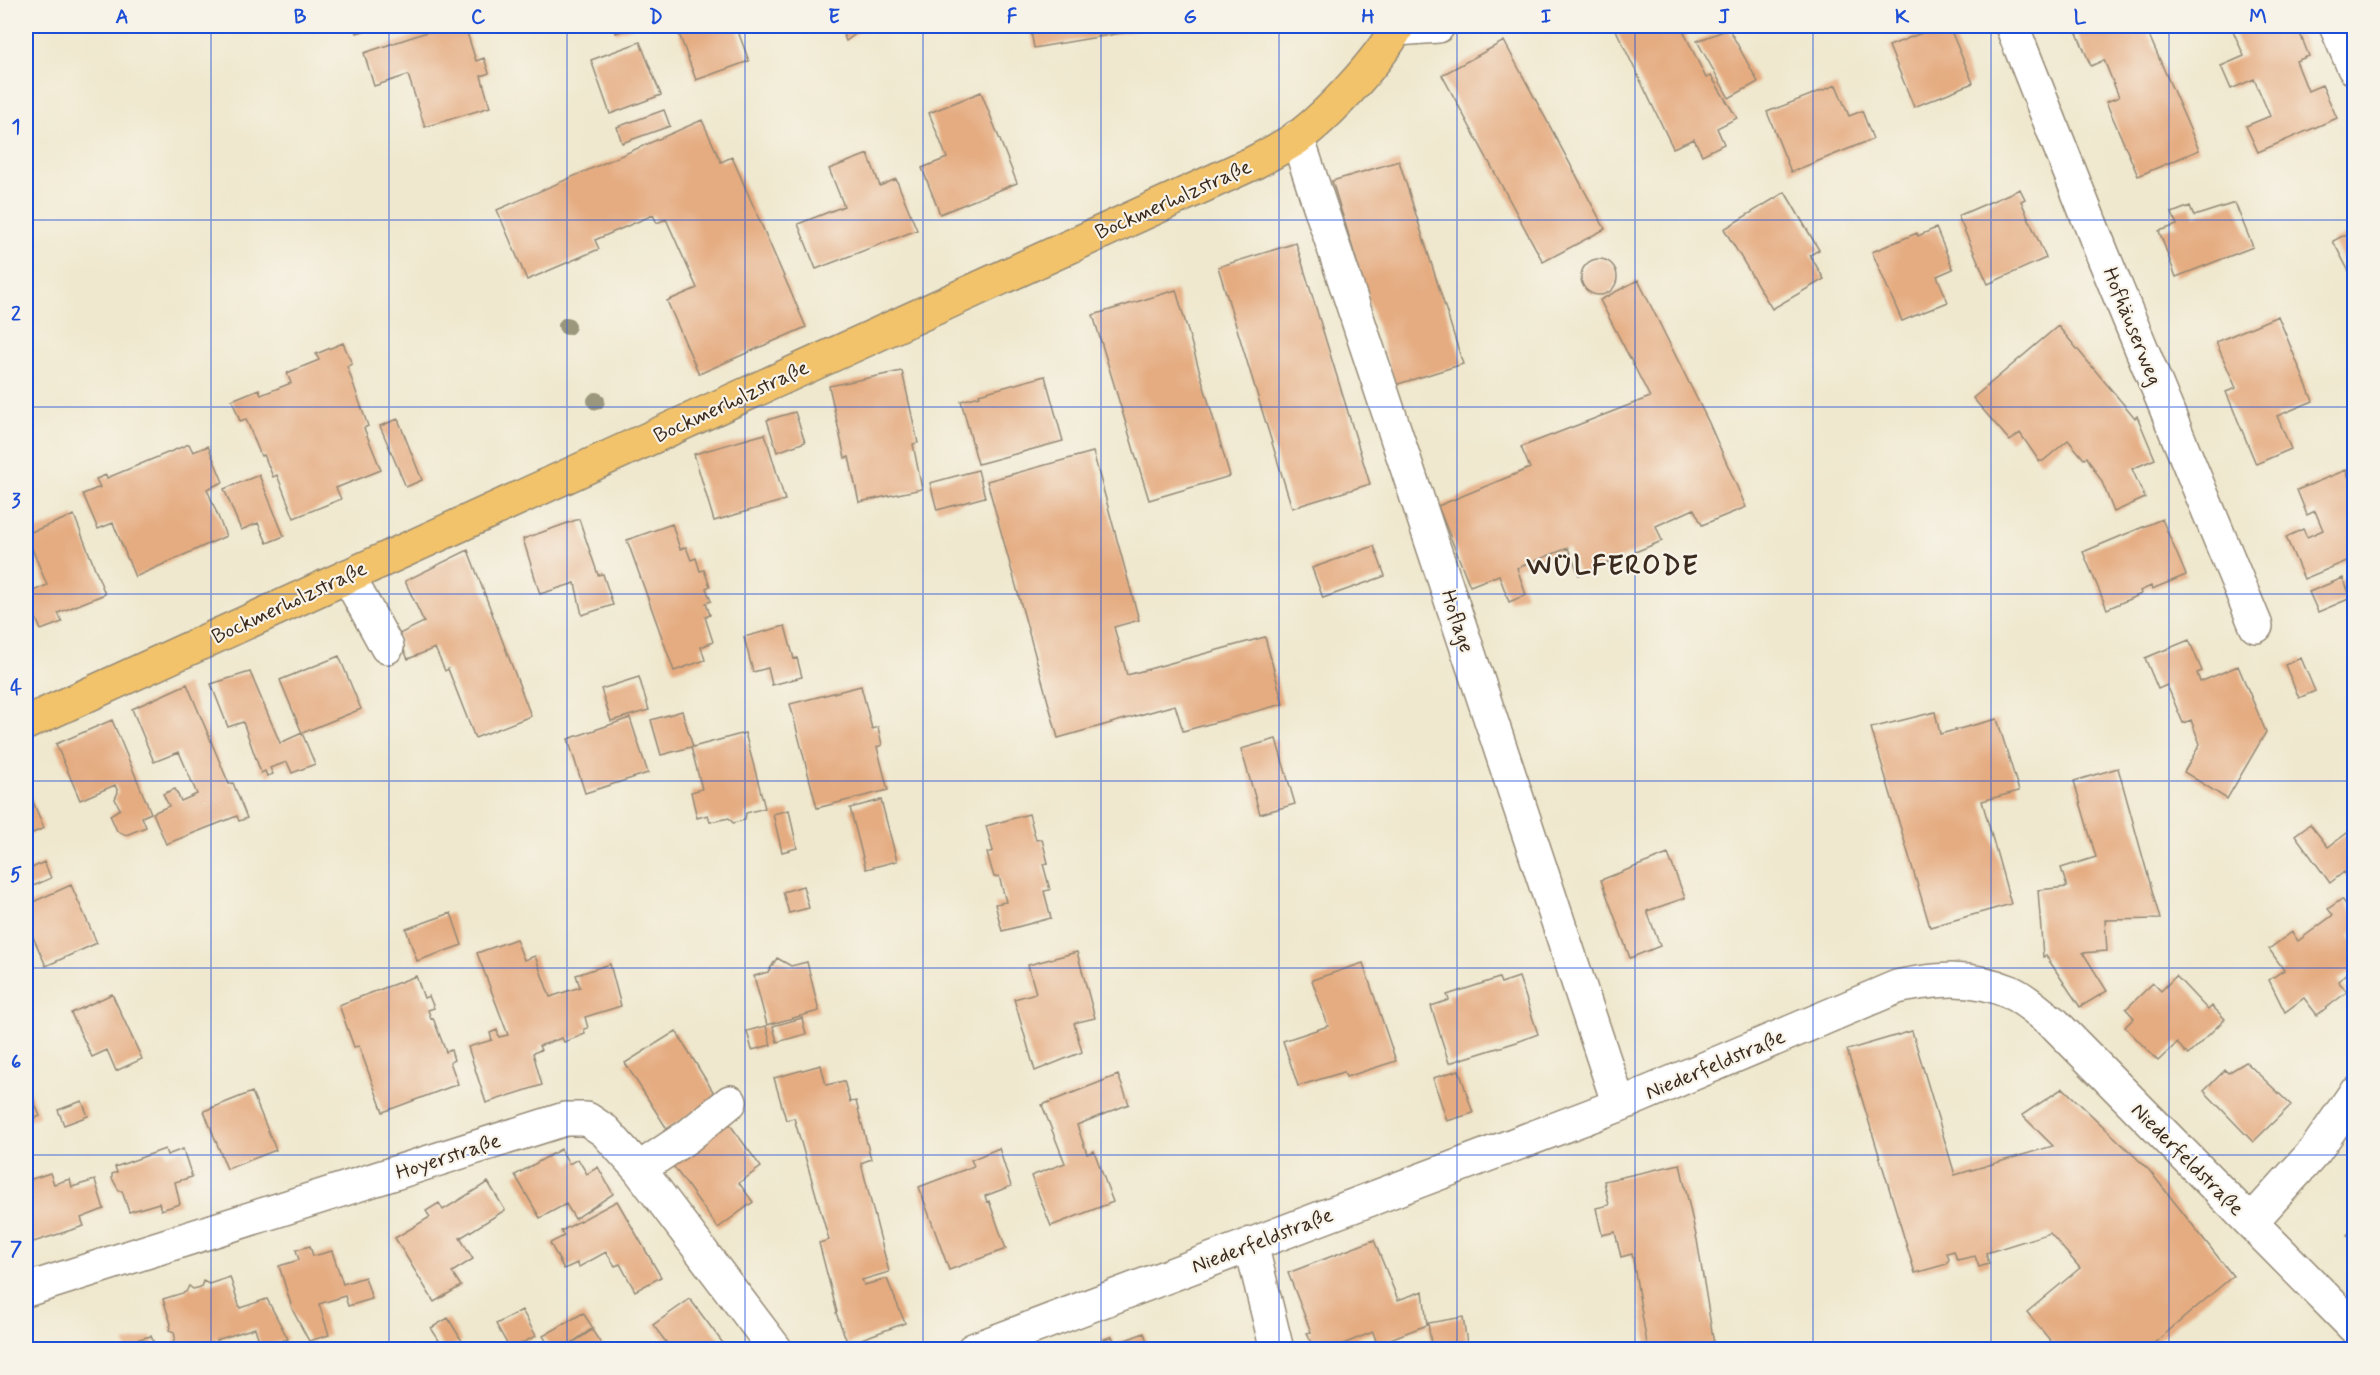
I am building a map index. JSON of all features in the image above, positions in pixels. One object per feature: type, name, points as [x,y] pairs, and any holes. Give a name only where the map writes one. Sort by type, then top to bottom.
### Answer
[{"type":"main road","name":"Bockmerholzstraße","points":[[26,723],[1253,163],[1298,137],[1324,115],[1357,80],[1396,27]]},
{"type":"street","points":[[1396,27],[1438,26]]},
{"type":"street","name":"Hofhäuserweg","points":[[2012,26],[2256,626]]},
{"type":"street","points":[[2336,26],[2355,68]]},
{"type":"street","name":"Hoflage","points":[[1298,137],[1619,1105]]},
{"type":"street","points":[[348,576],[387,647]]},
{"type":"street","name":"Niederfeldstraße","points":[[973,1350],[1619,1105],[1897,987],[1933,980],[1975,980],[2012,992],[2055,1024],[2355,1327]]},
{"type":"street","points":[[2251,1222],[2315,1151],[2355,1095]]},
{"type":"street","points":[[639,1169],[688,1136],[730,1102]]},
{"type":"street","name":"Hoyerstraße","points":[[26,1290],[565,1119],[587,1119],[604,1131],[639,1169],[776,1350]]},
{"type":"street","points":[[1251,1244],[1277,1350]]},
{"type":"building","points":[[355,26],[380,26],[357,33]]},
{"type":"building","points":[[424,26],[465,26],[476,61],[484,58],[489,73],[481,76],[490,107],[425,127],[408,75],[374,86],[364,53],[427,32]]},
{"type":"building","points":[[613,26],[636,26],[616,33]]},
{"type":"building","points":[[736,26],[749,61],[696,80],[677,28]]},
{"type":"building","points":[[840,26],[866,26],[846,41]]},
{"type":"building","points":[[1030,26],[1156,26],[1156,27],[1034,48]]},
{"type":"building","points":[[1614,26],[1681,26],[1706,78],[1711,76],[1737,118],[1717,128],[1724,144],[1702,155],[1694,139],[1673,148]]},
{"type":"building","points":[[1939,26],[1949,26],[1973,83],[1914,107],[1889,46]]},
{"type":"building","points":[[2074,26],[2145,26],[2199,150],[2138,176],[2106,102],[2119,97],[2104,60],[2091,66]]},
{"type":"building","points":[[2231,26],[2280,26],[2282,31],[2297,26],[2309,56],[2296,61],[2308,91],[2322,85],[2337,118],[2258,152],[2246,126],[2270,116],[2254,79],[2231,89],[2221,66],[2244,56]]},
{"type":"building","points":[[1729,29],[1758,82],[1729,98],[1697,41]]},
{"type":"building","points":[[1504,41],[1605,229],[1543,262],[1442,75]]},
{"type":"building","points":[[640,42],[661,95],[610,114],[591,60]]},
{"type":"building","points":[[1836,85],[1849,116],[1862,111],[1873,139],[1791,172],[1767,112]]},
{"type":"building","points":[[981,92],[1017,183],[940,214],[922,168],[947,158],[929,113]]},
{"type":"building","points":[[664,110],[670,126],[622,143],[617,127]]},
{"type":"building","points":[[702,120],[721,162],[732,157],[806,327],[699,374],[667,301],[697,288],[666,219],[657,223],[653,215],[595,240],[599,249],[527,280],[497,210]]},
{"type":"building","points":[[868,154],[880,186],[896,179],[917,230],[816,269],[798,224],[844,206],[829,169]]},
{"type":"building","points":[[1399,161],[1463,364],[1395,385],[1332,181]]},
{"type":"building","points":[[2020,189],[2025,199],[2021,201],[2046,258],[1988,284],[1958,216]]},
{"type":"building","points":[[1785,192],[1819,250],[1810,255],[1824,279],[1772,309],[1724,229]]},
{"type":"building","points":[[2235,203],[2253,247],[2176,277],[2159,231],[2177,225],[2172,213],[2190,206],[2194,216]]},
{"type":"building","points":[[1936,228],[1953,269],[1937,276],[1948,302],[1902,321],[1872,252],[1917,233],[1918,236]]},
{"type":"building","points":[[2354,230],[2354,281],[2333,241]]},
{"type":"building","points":[[1296,243],[1370,484],[1292,508],[1218,267]]},
{"type":"building","points":[[1599,259],[1611,265],[1617,277],[1611,289],[1599,295],[1587,289],[1581,277],[1587,265]]},
{"type":"building","points":[[1638,280],[1709,423],[1746,507],[1702,525],[1694,509],[1656,526],[1662,541],[1579,575],[1568,548],[1517,568],[1526,595],[1509,602],[1499,575],[1470,586],[1438,506],[1530,468],[1521,447],[1650,397],[1600,300]]},
{"type":"building","points":[[1176,290],[1230,476],[1149,500],[1093,315]]},
{"type":"building","points":[[2278,316],[2313,401],[2277,416],[2291,449],[2256,464],[2226,392],[2236,388],[2216,342]]},
{"type":"building","points":[[2058,326],[2135,418],[2137,416],[2155,459],[2132,469],[2145,498],[2114,512],[2102,482],[2087,457],[2084,459],[2068,440],[2043,461],[2039,461],[2020,433],[2010,441],[1973,398]]},
{"type":"building","points":[[343,343],[352,364],[347,366],[368,426],[364,428],[381,470],[336,488],[341,499],[294,518],[277,475],[273,477],[264,455],[261,456],[246,419],[240,421],[232,400],[259,389],[261,395],[291,383],[287,373],[319,360],[316,354]]},
{"type":"building","points":[[902,371],[918,443],[913,444],[922,489],[859,502],[849,457],[845,458],[829,386]]},
{"type":"building","points":[[1045,376],[1063,441],[978,464],[961,401]]},
{"type":"building","points":[[795,412],[805,442],[777,452],[767,420]]},
{"type":"building","points":[[398,419],[422,480],[406,487],[380,426]]},
{"type":"building","points":[[765,434],[785,500],[714,521],[694,454]]},
{"type":"building","points":[[189,444],[193,452],[208,446],[223,482],[207,489],[226,536],[135,577],[113,523],[98,529],[83,494],[100,487],[96,479],[106,475],[107,478]]},
{"type":"building","points":[[1093,452],[1139,620],[1114,627],[1127,675],[1265,637],[1283,704],[1183,731],[1175,705],[1058,738],[987,481]]},
{"type":"building","points":[[978,470],[985,497],[937,510],[930,483]]},
{"type":"building","points":[[2346,470],[2354,491],[2354,558],[2304,579],[2286,537],[2303,529],[2307,537],[2323,530],[2315,511],[2307,515],[2297,490]]},
{"type":"building","points":[[259,475],[284,536],[267,543],[258,523],[241,530],[224,489]]},
{"type":"building","points":[[74,515],[105,594],[58,613],[62,622],[41,630],[26,594],[47,585],[26,534]]},
{"type":"building","points":[[579,519],[598,575],[603,574],[613,605],[582,615],[575,583],[540,594],[523,539]]},
{"type":"building","points":[[2162,519],[2186,575],[2152,589],[2151,586],[2140,591],[2141,594],[2107,609],[2083,552]]},
{"type":"building","points":[[672,524],[680,549],[686,547],[691,560],[696,558],[700,571],[704,570],[710,586],[706,588],[711,601],[706,603],[710,615],[705,617],[713,642],[701,647],[705,660],[674,671],[627,540]]},
{"type":"building","points":[[1374,546],[1385,576],[1323,598],[1312,568]]},
{"type":"building","points":[[468,550],[531,716],[475,738],[448,669],[445,671],[435,648],[408,659],[397,635],[424,622],[405,581]]},
{"type":"building","points":[[2343,578],[2351,598],[2318,612],[2309,592]]},
{"type":"building","points":[[785,626],[794,659],[797,658],[802,677],[772,685],[768,668],[753,672],[744,637]]},
{"type":"building","points":[[2189,640],[2202,671],[2197,673],[2200,682],[2238,666],[2266,732],[2227,799],[2184,772],[2200,744],[2191,720],[2183,723],[2167,685],[2158,689],[2145,658]]},
{"type":"building","points":[[339,656],[361,709],[302,733],[280,680]]},
{"type":"building","points":[[2301,658],[2315,691],[2299,698],[2285,665]]},
{"type":"building","points":[[250,672],[280,743],[302,733],[315,764],[292,773],[287,762],[270,768],[273,774],[267,776],[265,771],[261,773],[243,722],[228,727],[211,684]]},
{"type":"building","points":[[639,677],[649,710],[611,721],[601,689]]},
{"type":"building","points":[[187,684],[229,784],[233,783],[247,818],[239,821],[237,816],[166,844],[153,813],[169,806],[163,794],[175,789],[181,801],[197,794],[179,752],[154,762],[132,709]]},
{"type":"building","points":[[861,686],[872,729],[878,727],[882,745],[877,747],[888,790],[817,808],[790,704]]},
{"type":"building","points":[[682,711],[693,747],[745,733],[765,808],[746,813],[745,820],[733,823],[729,818],[710,822],[708,815],[697,818],[691,792],[702,789],[691,747],[661,755],[651,720]]},
{"type":"building","points":[[1935,712],[1940,734],[1997,719],[2019,791],[1982,801],[2011,904],[1930,927],[1871,728]]},
{"type":"building","points":[[630,718],[648,773],[585,793],[568,739]]},
{"type":"building","points":[[112,720],[151,813],[142,817],[146,827],[126,835],[117,831],[110,815],[120,809],[115,799],[118,792],[115,785],[80,800],[56,744]]},
{"type":"building","points":[[1276,739],[1295,804],[1260,814],[1241,749]]},
{"type":"building","points":[[2118,768],[2160,919],[2105,920],[2107,951],[2083,953],[2107,991],[2080,1007],[2046,956],[2043,957],[2038,890],[2067,887],[2061,868],[2096,857],[2074,781]]},
{"type":"building","points":[[26,785],[44,828],[26,836]]},
{"type":"building","points":[[881,800],[897,861],[866,869],[850,808]]},
{"type":"building","points":[[789,810],[797,848],[782,852],[773,814]]},
{"type":"building","points":[[1029,814],[1036,840],[1042,839],[1048,863],[1043,864],[1050,890],[1044,891],[1051,918],[1002,931],[995,904],[1006,902],[999,876],[994,877],[987,853],[993,851],[986,826]]},
{"type":"building","points":[[2310,824],[2328,847],[2354,828],[2354,886],[2344,872],[2330,883],[2295,835]]},
{"type":"building","points":[[1668,854],[1685,898],[1647,911],[1660,946],[1630,958],[1601,880]]},
{"type":"building","points":[[44,862],[51,878],[26,889],[26,871]]},
{"type":"building","points":[[71,885],[97,943],[46,966],[26,921],[26,905]]},
{"type":"building","points":[[803,886],[809,908],[789,913],[783,892]]},
{"type":"building","points":[[2342,899],[2354,915],[2354,931],[2349,936],[2354,943],[2354,968],[2338,981],[2347,992],[2317,1015],[2304,998],[2285,1012],[2269,980],[2284,970],[2269,949],[2292,932],[2298,941],[2333,915],[2328,909]]},
{"type":"building","points":[[451,913],[462,945],[417,961],[406,929]]},
{"type":"building","points":[[516,939],[524,960],[535,956],[550,997],[580,987],[576,975],[610,964],[621,1006],[585,1017],[588,1028],[584,1029],[585,1034],[564,1042],[562,1038],[539,1046],[541,1050],[533,1053],[542,1085],[486,1103],[468,1047],[492,1040],[490,1033],[497,1030],[499,1037],[508,1035],[477,953]]},
{"type":"building","points":[[1077,952],[1095,1018],[1074,1023],[1082,1052],[1035,1071],[1014,999],[1036,993],[1028,965]]},
{"type":"building","points":[[777,958],[791,966],[807,962],[819,1011],[767,1025],[754,976],[768,972]]},
{"type":"building","points":[[1363,963],[1396,1061],[1346,1077],[1344,1072],[1298,1086],[1283,1041],[1328,1026],[1312,980]]},
{"type":"building","points":[[416,976],[424,998],[429,996],[434,1008],[428,1010],[446,1052],[451,1050],[454,1060],[450,1062],[458,1084],[383,1112],[359,1046],[354,1047],[339,1005]]},
{"type":"building","points":[[2176,976],[2208,1010],[2212,1006],[2225,1019],[2188,1055],[2177,1043],[2158,1061],[2125,1027],[2134,1018],[2126,1009],[2153,983],[2161,991]]},
{"type":"building","points":[[1519,977],[1538,1034],[1449,1063],[1431,1006],[1449,1000],[1447,995],[1499,978],[1501,983]]},
{"type":"building","points":[[112,994],[142,1059],[116,1071],[107,1050],[92,1057],[71,1013]]},
{"type":"building","points":[[802,1018],[806,1034],[777,1042],[773,1026]]},
{"type":"building","points":[[766,1026],[771,1045],[752,1050],[747,1031]]},
{"type":"building","points":[[676,1031],[717,1098],[667,1129],[625,1063]]},
{"type":"building","points":[[1912,1031],[1955,1175],[2053,1146],[2022,1115],[2063,1088],[2149,1170],[2233,1276],[2146,1350],[2058,1350],[2027,1312],[2080,1268],[2050,1233],[1986,1253],[1989,1264],[1979,1267],[1975,1256],[1957,1260],[1954,1251],[1947,1253],[1949,1259],[1947,1264],[1915,1273],[1847,1050]]},
{"type":"building","points":[[2246,1062],[2291,1105],[2253,1142],[2204,1091],[2225,1070],[2228,1073]]},
{"type":"building","points":[[821,1065],[826,1085],[844,1081],[850,1102],[856,1101],[871,1159],[861,1163],[889,1272],[862,1280],[864,1285],[887,1279],[905,1323],[848,1344],[836,1313],[819,1243],[829,1240],[794,1118],[786,1120],[774,1078]]},
{"type":"building","points":[[1459,1070],[1473,1113],[1447,1121],[1433,1078]]},
{"type":"building","points":[[1118,1075],[1129,1104],[1077,1125],[1087,1154],[1094,1151],[1113,1202],[1051,1226],[1031,1176],[1065,1163],[1042,1105]]},
{"type":"building","points":[[29,1090],[40,1116],[26,1122],[26,1091]]},
{"type":"building","points":[[252,1092],[276,1150],[227,1169],[204,1111]]},
{"type":"building","points":[[82,1101],[88,1116],[64,1125],[58,1110]]},
{"type":"building","points":[[728,1122],[761,1167],[739,1183],[753,1202],[718,1228],[671,1163]]},
{"type":"building","points":[[999,1148],[1011,1186],[985,1196],[987,1202],[989,1201],[1006,1249],[949,1270],[919,1187],[974,1166],[971,1160]]},
{"type":"building","points":[[165,1149],[167,1155],[183,1149],[192,1177],[175,1182],[180,1204],[161,1210],[159,1203],[129,1212],[122,1191],[119,1191],[112,1178],[112,1174],[117,1172],[115,1167]]},
{"type":"building","points":[[561,1149],[569,1164],[578,1159],[587,1174],[598,1167],[613,1194],[575,1219],[566,1204],[540,1218],[515,1175]]},
{"type":"building","points":[[1680,1164],[1697,1240],[1715,1350],[1648,1350],[1632,1254],[1621,1257],[1615,1232],[1602,1235],[1596,1208],[1609,1205],[1604,1181]]},
{"type":"building","points":[[50,1173],[54,1184],[70,1179],[72,1187],[95,1180],[104,1209],[81,1218],[84,1226],[27,1244],[26,1193],[28,1192],[26,1181]]},
{"type":"building","points":[[488,1182],[505,1210],[460,1238],[473,1259],[452,1272],[461,1286],[434,1302],[395,1238],[430,1217],[426,1211],[439,1203],[443,1210]]},
{"type":"building","points":[[617,1201],[661,1277],[635,1291],[620,1264],[615,1266],[606,1252],[579,1267],[577,1263],[564,1269],[550,1243],[564,1236],[561,1231]]},
{"type":"building","points":[[2354,1228],[2354,1243],[2347,1235]]},
{"type":"building","points":[[1374,1240],[1398,1300],[1423,1291],[1427,1325],[1377,1344],[1373,1332],[1328,1350],[1314,1350],[1307,1333],[1311,1332],[1288,1273]]},
{"type":"building","points":[[310,1246],[313,1256],[332,1251],[343,1284],[365,1277],[372,1299],[348,1306],[345,1296],[319,1304],[329,1335],[309,1341],[293,1311],[279,1266],[299,1260],[296,1250]]},
{"type":"building","points":[[230,1277],[240,1308],[267,1299],[288,1339],[261,1347],[255,1328],[216,1340],[219,1350],[193,1350],[192,1347],[180,1350],[179,1346],[173,1344],[174,1332],[169,1330],[171,1324],[163,1299],[186,1292],[189,1286],[193,1289],[201,1287],[203,1281],[209,1284]]},
{"type":"building","points":[[690,1299],[728,1350],[672,1350],[653,1325]]},
{"type":"building","points":[[522,1310],[536,1336],[510,1349],[496,1324]]},
{"type":"building","points":[[583,1313],[593,1328],[561,1350],[552,1350],[543,1336]]},
{"type":"building","points":[[1463,1317],[1468,1350],[1432,1350],[1428,1323]]},
{"type":"building","points":[[448,1318],[462,1341],[445,1350],[431,1328]]},
{"type":"building","points":[[592,1330],[605,1350],[564,1350],[569,1345]]},
{"type":"building","points":[[1144,1333],[1150,1350],[1100,1350],[1105,1347],[1102,1340],[1112,1336],[1115,1344]]},
{"type":"building","points":[[151,1336],[157,1350],[127,1350],[124,1343]]},
{"type":"district","name":"WÜLFERODE","points":[[1613,565]]}]
